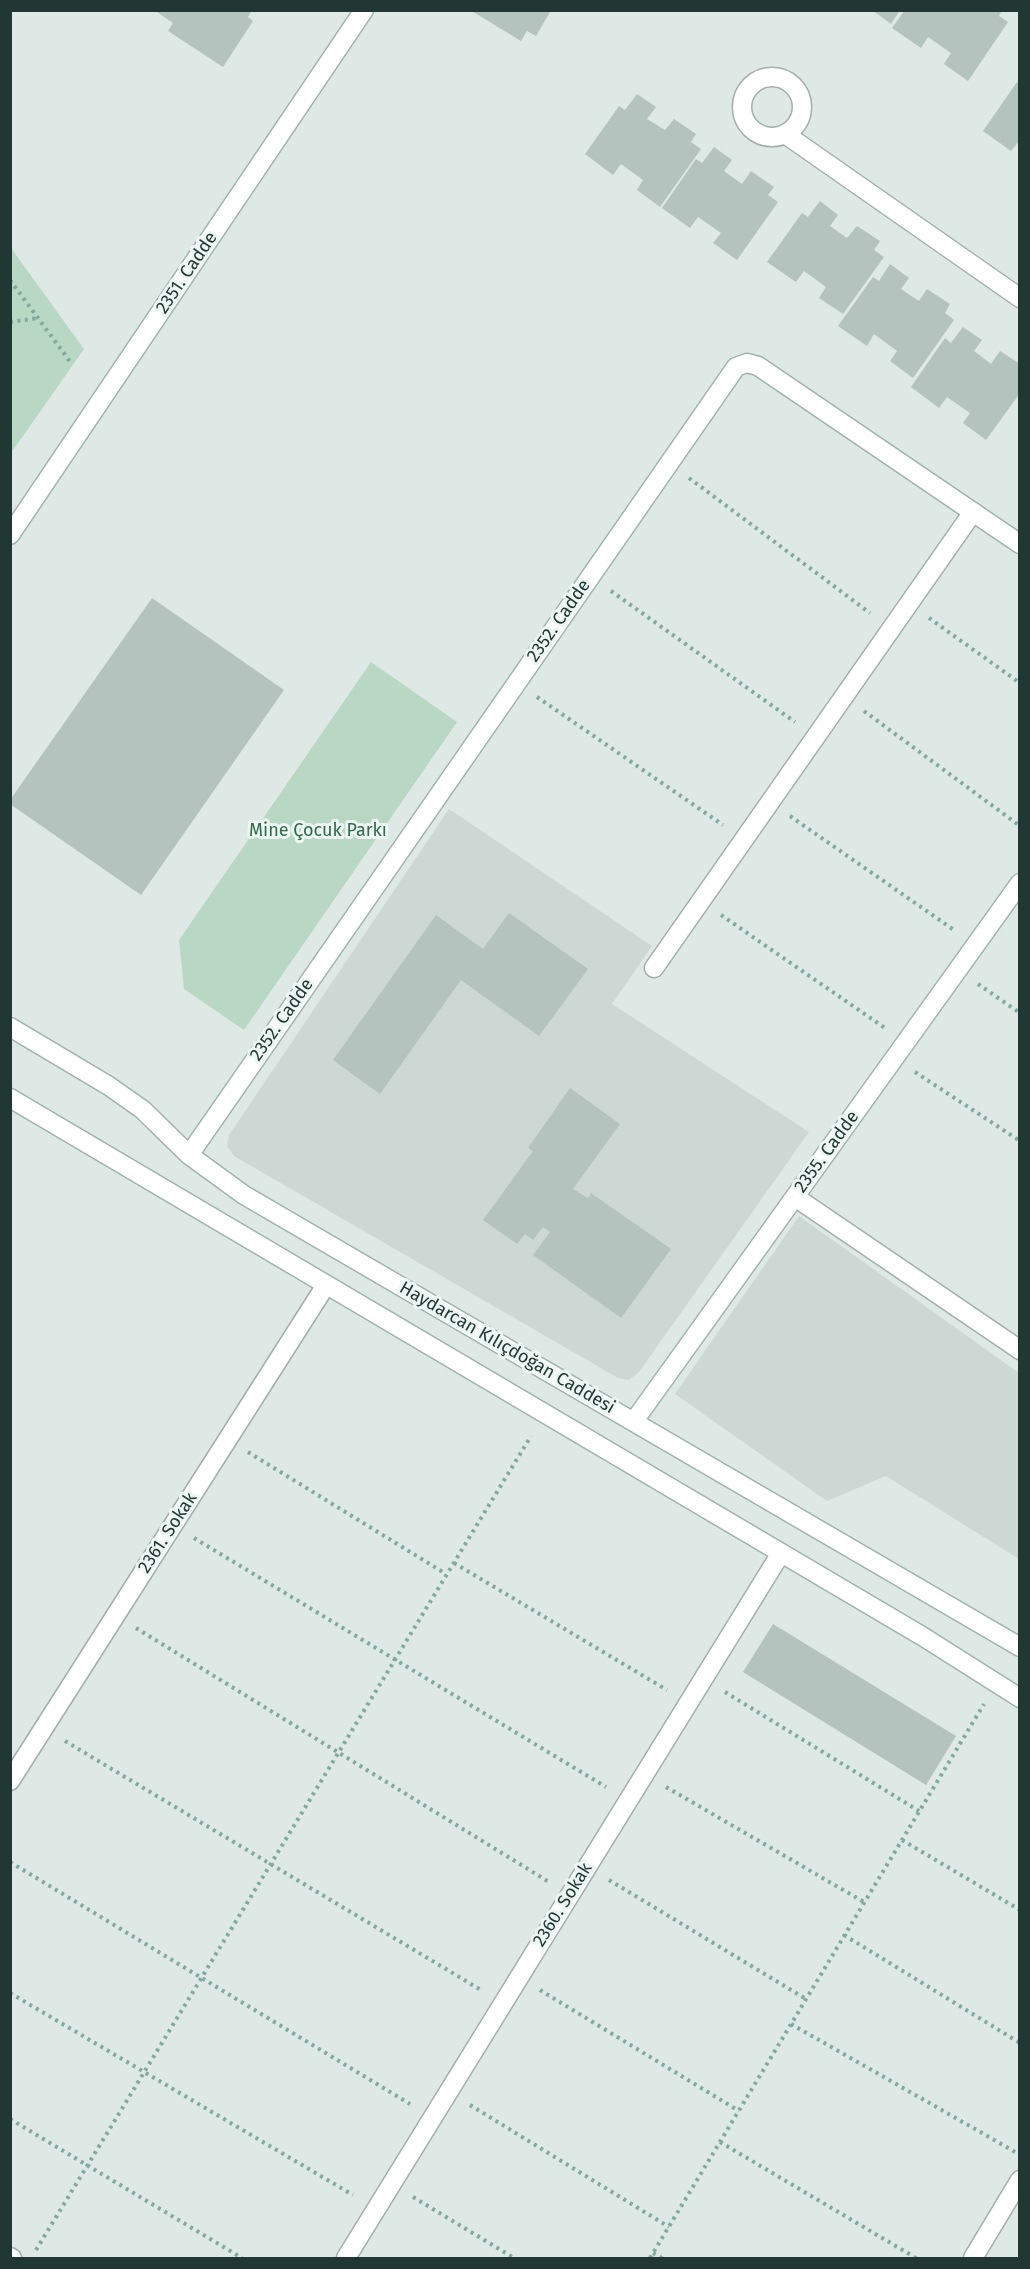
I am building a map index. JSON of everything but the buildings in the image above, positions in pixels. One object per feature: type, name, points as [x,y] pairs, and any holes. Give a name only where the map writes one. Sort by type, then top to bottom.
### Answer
[{"type":"street","name":"2351. Cadde","points":[[10,535],[364,10]]},
{"type":"street","points":[[786,134],[1020,298]]},
{"type":"street","name":"2352. Cadde","points":[[189,1155],[736,367],[747,363],[758,366],[1020,544]]},
{"type":"street","points":[[654,968],[973,512]]},
{"type":"street","name":"2355. Cadde","points":[[634,1421],[1020,883]]},
{"type":"street","name":"Haydarcan Kılıçdoğan Caddesi","points":[[10,1027],[109,1086],[142,1110],[189,1155],[244,1195],[1020,1647]]},
{"type":"street","name":"Haydarcan Kılıçdoğan Caddesi","points":[[10,1098],[922,1636],[1020,1698]]},
{"type":"street","points":[[795,1197],[1020,1350]]},
{"type":"street","name":"2361. Sokak","points":[[10,1781],[326,1285]]},
{"type":"street","name":"2360. Sokak","points":[[346,2259],[781,1553]]},
{"type":"street","points":[[973,2259],[1020,2180]]},
{"type":"path","points":[[10,280],[71,363]]},
{"type":"path","points":[[10,322],[39,318]]},
{"type":"path","points":[[669,464],[891,629]]},
{"type":"path","points":[[591,576],[816,737]]},
{"type":"path","points":[[909,603],[1020,683]]},
{"type":"path","points":[[516,683],[744,839]]},
{"type":"path","points":[[844,696],[1020,826]]},
{"type":"path","points":[[770,802],[976,944]]},
{"type":"path","points":[[700,901],[906,1042]]},
{"type":"path","points":[[957,970],[1020,1013]]},
{"type":"path","points":[[894,1059],[1020,1140]]},
{"type":"path","points":[[31,2259],[545,1413]]},
{"type":"path","points":[[227,1439],[447,1575]]},
{"type":"path","points":[[173,1525],[628,1800]]},
{"type":"path","points":[[454,1563],[689,1703]]},
{"type":"path","points":[[115,1615],[570,1895]]},
{"type":"path","points":[[704,1679],[920,1811]]},
{"type":"path","points":[[650,2259],[997,1684]]},
{"type":"path","points":[[44,1728],[503,2004]]},
{"type":"path","points":[[645,1775],[865,1902]]},
{"type":"path","points":[[902,1840],[1020,1910]]},
{"type":"path","points":[[10,1862],[433,2117]]},
{"type":"path","points":[[587,1867],[806,1999]]},
{"type":"path","points":[[844,1935],[1020,2043]]},
{"type":"path","points":[[519,1977],[739,2111]]},
{"type":"path","points":[[10,1993],[376,2209]]},
{"type":"path","points":[[791,2024],[1020,2155]]},
{"type":"path","points":[[448,2092],[669,2227]]},
{"type":"path","points":[[10,2119],[242,2259]]},
{"type":"path","points":[[720,2142],[916,2259]]},
{"type":"path","points":[[392,2184],[514,2259]]},
{"type":"path","points":[[653,2253],[662,2259]]},
{"type":"shaded area","points":[[449,809],[652,946],[612,1004],[809,1132],[639,1372],[629,1380],[618,1378],[234,1156],[227,1146],[229,1135]]},
{"type":"shaded area","points":[[799,1216],[1019,1373],[1019,1559],[886,1476],[827,1501],[675,1394]]},
{"type":"green space","points":[[11,248],[84,349],[10,453]]},
{"type":"green space","name":"Mine Çocuk Parkı","points":[[371,662],[457,722],[244,1030],[184,989],[179,940]]}]
